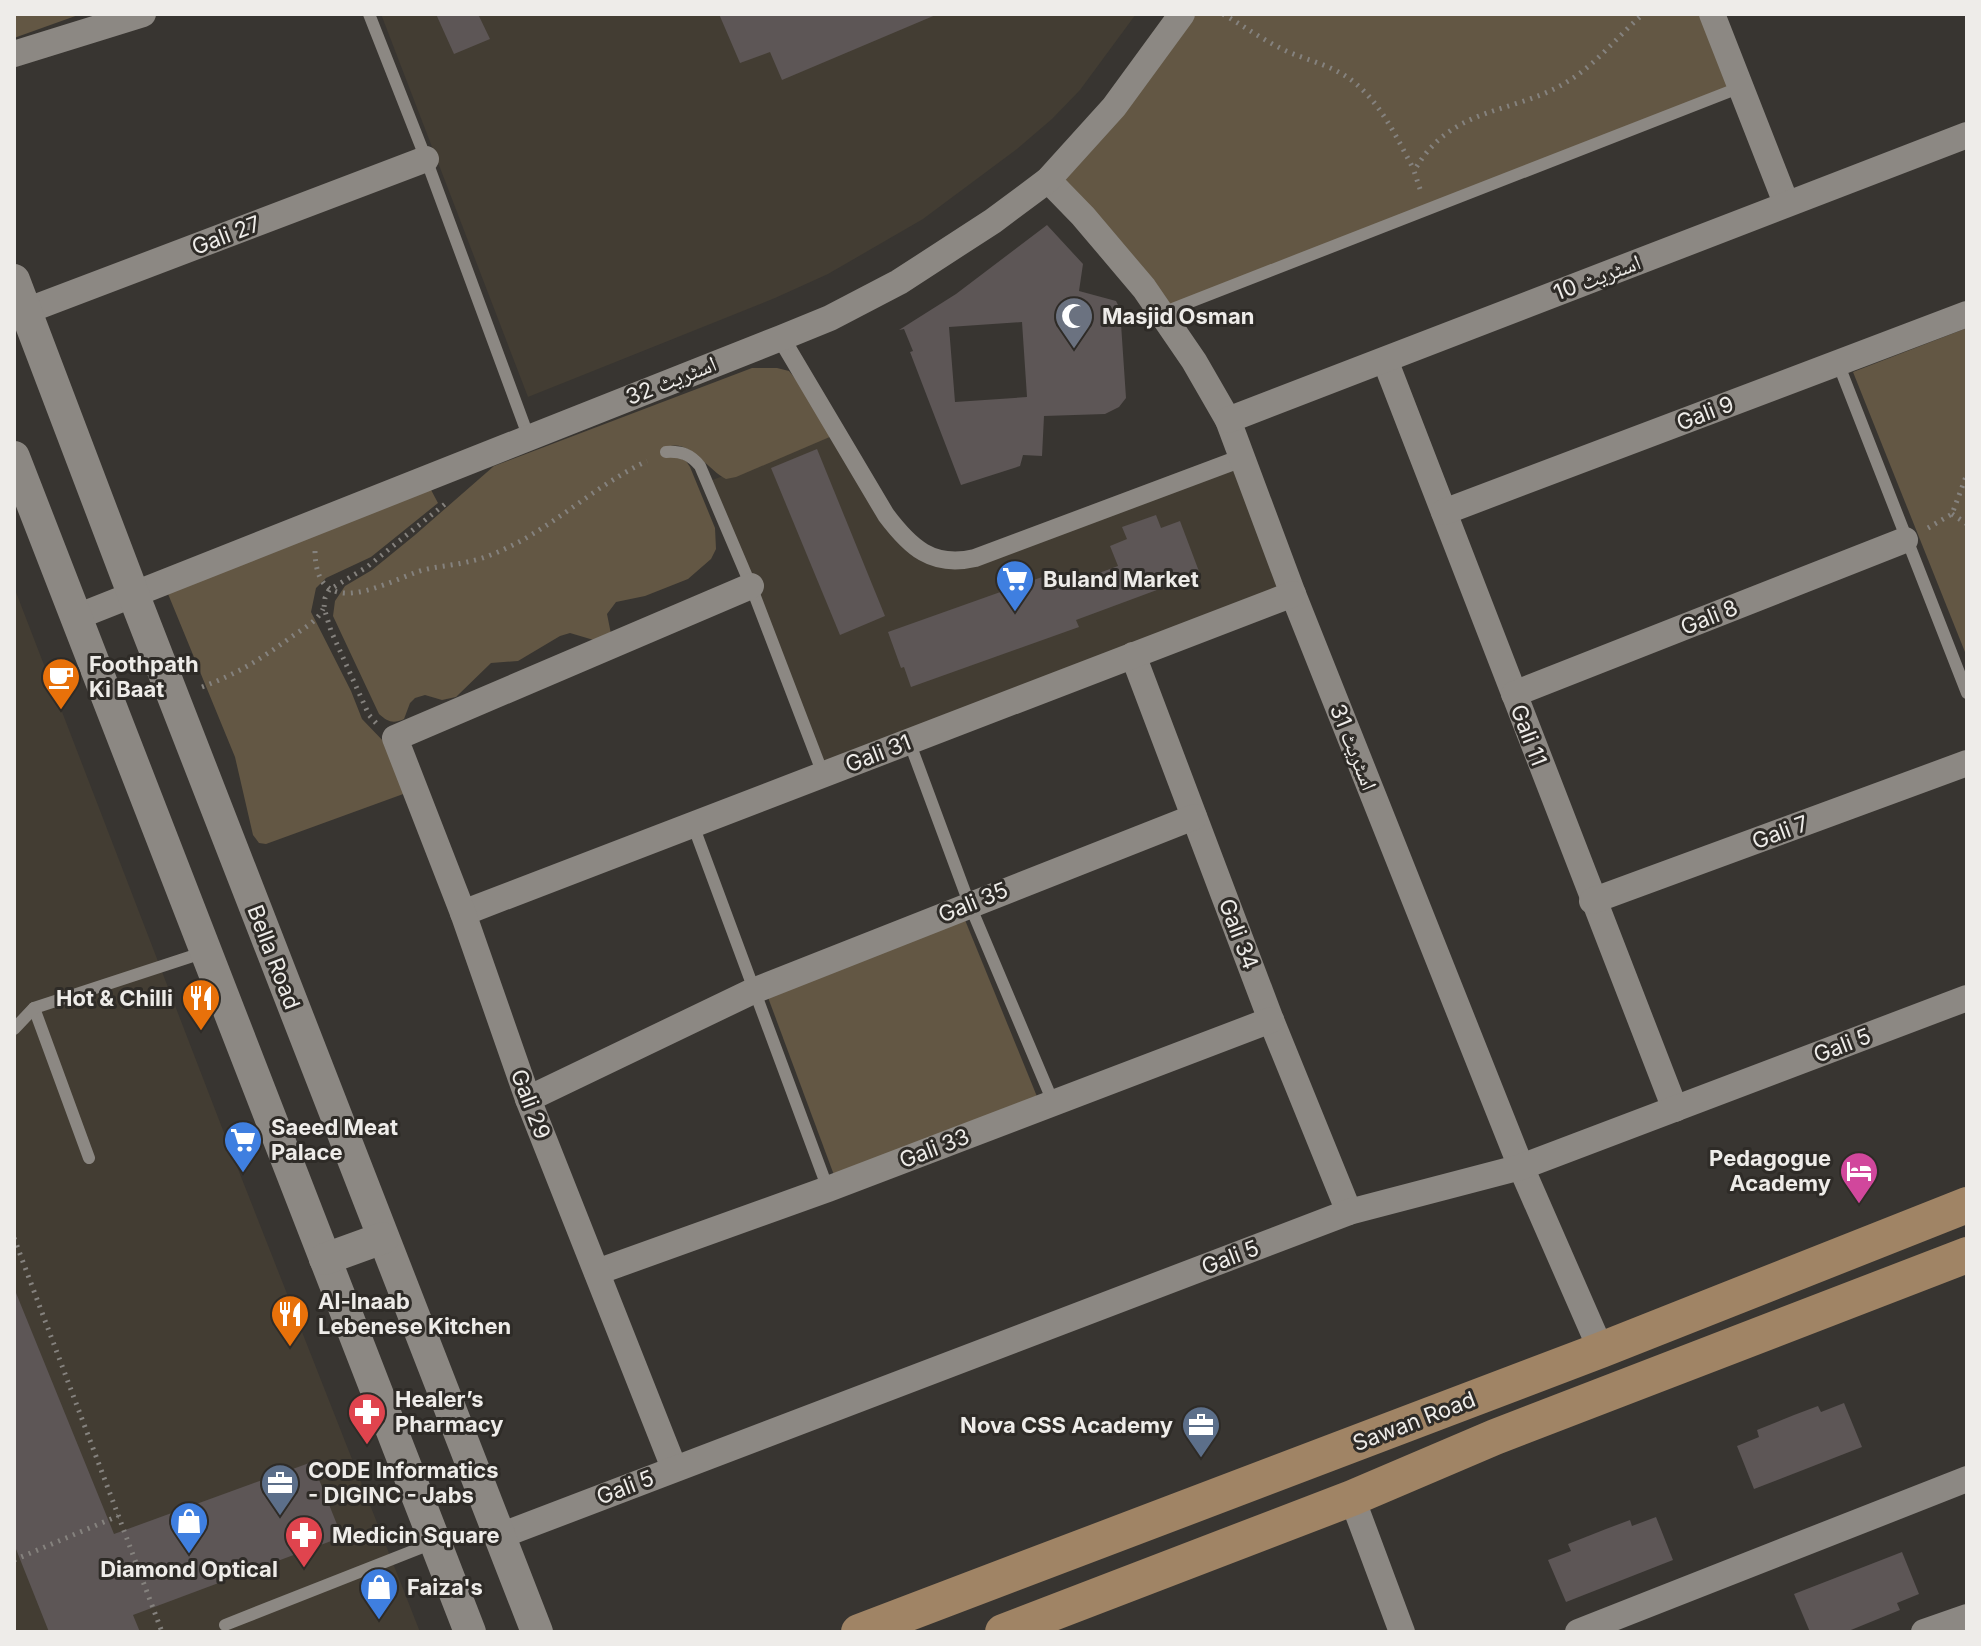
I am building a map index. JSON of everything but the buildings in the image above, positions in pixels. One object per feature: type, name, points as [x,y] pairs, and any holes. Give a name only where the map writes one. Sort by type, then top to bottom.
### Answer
[{"type":"main road","name":"Sawan Road","points":[[859,1632],[1601,1350],[1967,1205]]},
{"type":"main road","name":"Sawan Road","points":[[1003,1632],[1352,1498],[1509,1431],[1967,1255]]},
{"type":"street","points":[[14,54],[143,14]]},
{"type":"street","name":"اسٹریٹ 32","points":[[74,618],[781,338],[830,318],[899,282],[993,221],[1048,180],[1114,107],[1182,14]]},
{"type":"street","points":[[1712,14],[1786,203]]},
{"type":"street","name":"اسٹریٹ 10","points":[[1228,420],[1967,135]]},
{"type":"street","name":"Gali 27","points":[[26,311],[426,159]]},
{"type":"street","name":"اسٹریٹ 31","points":[[1048,180],[1115,253],[1162,313],[1228,420],[1293,594],[1521,1167],[1601,1350]]},
{"type":"street","name":"Bella Road","points":[[14,280],[173,698],[537,1632]]},
{"type":"street","name":"Gali 9","points":[[1444,512],[1967,314]]},
{"type":"street","points":[[781,338],[902,537],[917,549],[944,561],[975,558],[1242,458]]},
{"type":"street","name":"Gali 11","points":[[1385,360],[1675,1109]]},
{"type":"street","points":[[14,457],[470,1632]]},
{"type":"street","name":"Gali 8","points":[[1514,694],[1905,540]]},
{"type":"street","points":[[395,738],[751,586]]},
{"type":"street","name":"Gali 31","points":[[463,913],[1293,594]]},
{"type":"street","name":"Gali 34","points":[[1133,655],[1271,1020],[1349,1212]]},
{"type":"street","name":"Gali 29","points":[[395,738],[463,913],[528,1099],[674,1468]]},
{"type":"street","name":"Gali 7","points":[[1592,901],[1967,763]]},
{"type":"street","name":"Gali 35","points":[[528,1099],[753,991],[969,903],[1194,817]]},
{"type":"street","name":"Gali 5","points":[[500,1536],[1349,1212],[1521,1167],[1967,998]]},
{"type":"street","name":"Gali 33","points":[[597,1272],[828,1189],[1271,1020]]},
{"type":"street","points":[[325,1259],[383,1238]]},
{"type":"street","points":[[1578,1632],[1967,1479]]},
{"type":"street","points":[[1352,1498],[1402,1632]]},
{"type":"street","points":[[1924,1632],[1967,1617]]},
{"type":"lane","points":[[369,14],[529,438]]},
{"type":"lane","points":[[1162,313],[1741,87]]},
{"type":"lane","points":[[1838,363],[1967,693]]},
{"type":"lane","points":[[666,452],[679,451],[693,457],[700,466],[751,586],[823,774]]},
{"type":"lane","points":[[909,741],[969,903],[1053,1102]]},
{"type":"lane","points":[[693,825],[828,1189]]},
{"type":"lane","points":[[14,1029],[34,1008],[205,952]]},
{"type":"lane","points":[[34,1008],[89,1158]]},
{"type":"lane","points":[[225,1625],[436,1542]]},
{"type":"path","points":[[1223,14],[1284,50],[1330,66],[1368,96],[1385,119],[1414,171],[1427,209]]},
{"type":"path","points":[[1414,171],[1431,147],[1466,120],[1570,80],[1643,14]]},
{"type":"path","points":[[316,523],[315,558],[321,584],[329,590],[358,592],[422,570],[474,561],[518,542],[608,483],[666,452]]},
{"type":"path","points":[[1905,540],[1952,514],[1967,474]]},
{"type":"path","points":[[173,698],[255,664],[320,616],[329,590],[367,567],[448,501]]},
{"type":"path","points":[[1952,514],[1967,524]]},
{"type":"path","points":[[324,608],[369,715],[395,738]]},
{"type":"path","points":[[14,1238],[162,1632]]},
{"type":"path","points":[[14,1560],[118,1516]]},
{"type":"shaded area","points":[[14,14],[81,14],[14,38]]},
{"type":"shaded area","points":[[381,14],[1136,14],[1080,90],[1052,119],[923,219],[828,274],[775,298],[528,397]]},
{"type":"shaded area","points":[[1182,14],[1712,14],[1741,87],[1162,313],[1048,180]]},
{"type":"shaded area","points":[[1967,328],[1967,657],[1853,372]]},
{"type":"shaded area","points":[[752,368],[789,371],[839,433],[726,479],[688,449],[671,446],[662,450],[686,461],[690,467],[715,528],[716,549],[711,559],[688,579],[645,596],[616,602],[607,614],[611,634],[597,641],[570,633],[560,636],[518,661],[491,663],[456,697],[442,700],[425,695],[415,698],[404,719],[394,722],[379,714],[333,616],[335,601],[345,586],[372,570],[494,466]]},
{"type":"shaded area","name":"Buland Market","points":[[839,433],[886,514],[944,561],[1242,458],[1293,594],[823,774],[707,482]]},
{"type":"shaded area","points":[[430,488],[438,503],[371,557],[326,578],[316,588],[311,612],[362,719],[387,745],[406,793],[266,844],[259,843],[253,835],[235,757],[166,589]]},
{"type":"shaded area","points":[[14,587],[236,1164],[420,1632],[14,1632]]},
{"type":"shaded area","points":[[965,920],[1038,1099],[834,1175],[766,992]]},
{"type":"place","name":"Masjid Osman","points":[[1074,350]]},
{"type":"place","name":"Buland Market","points":[[1015,613]]},
{"type":"place","name":"Foothpath Ki Baat","points":[[61,711]]},
{"type":"place","name":"Hot & Chilli","points":[[201,1032]]},
{"type":"place","name":"Saeed Meat Palace","points":[[243,1174]]},
{"type":"place","name":"Pedagogue Academy","points":[[1859,1205]]},
{"type":"place","name":"Al-Inaab Lebenese Kitchen","points":[[290,1348]]},
{"type":"place","name":"Healer’s Pharmacy","points":[[367,1446]]},
{"type":"place","name":"Nova CSS Academy","points":[[1201,1459]]},
{"type":"place","name":"CODE Informatics - DIGINC - Jabs","points":[[280,1517]]},
{"type":"place","name":"Diamond Optical","points":[[189,1555]]},
{"type":"place","name":"Medicin Square","points":[[304,1569]]},
{"type":"place","name":"Faiza's","points":[[379,1621]]}]
